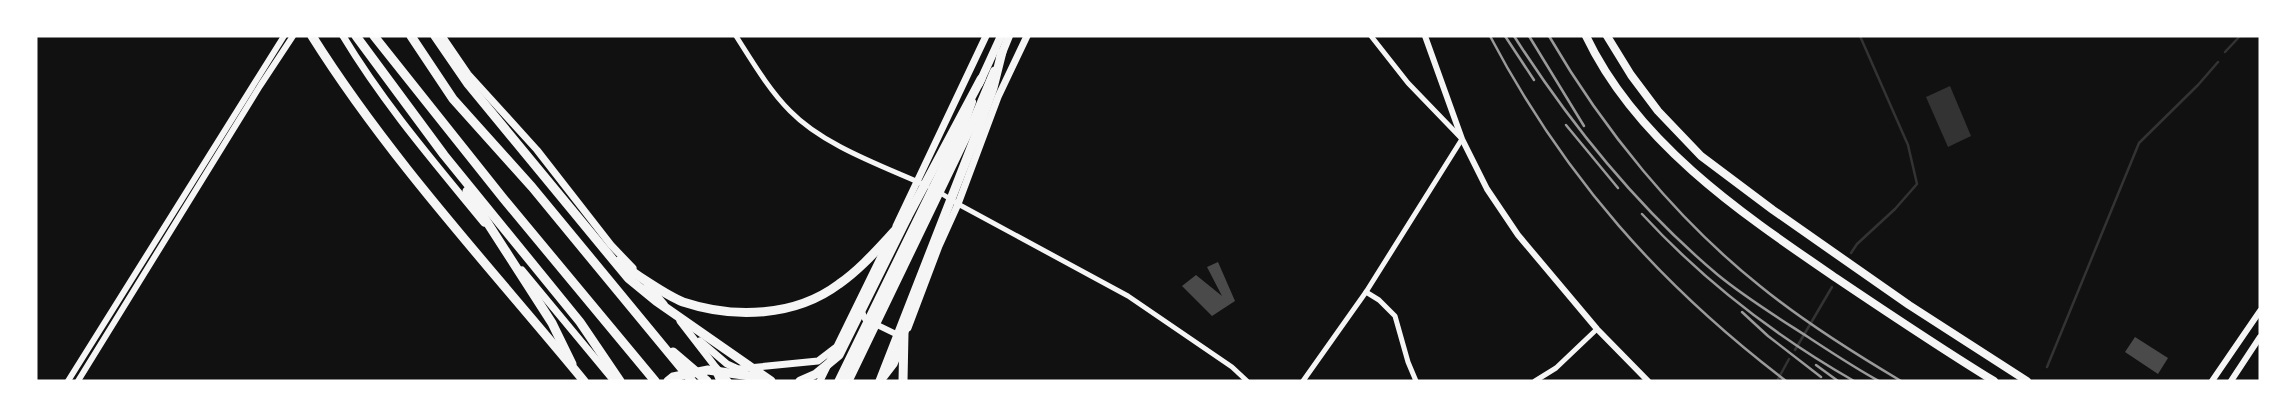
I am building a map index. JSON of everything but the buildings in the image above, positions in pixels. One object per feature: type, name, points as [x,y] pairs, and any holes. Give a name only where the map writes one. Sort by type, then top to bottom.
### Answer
[{"type":"highway","points":[[312,36],[389,148],[582,381]]},
{"type":"highway","points":[[356,36],[444,156],[580,322],[620,381]]},
{"type":"highway","points":[[374,36],[503,198],[655,381]]},
{"type":"highway","points":[[411,36],[453,99],[532,187],[692,381]]},
{"type":"highway","points":[[435,36],[468,84],[628,278],[656,301],[771,381]]},
{"type":"highway","points":[[800,381],[816,374],[839,355],[907,218],[993,88],[1002,52]]},
{"type":"highway","points":[[880,381],[913,295],[968,126],[981,79]]},
{"type":"highway","points":[[839,381],[968,126]]},
{"type":"highway","points":[[848,381],[968,126]]},
{"type":"highway","points":[[444,156],[552,323],[582,381]]},
{"type":"highway","points":[[594,236],[621,263],[681,301],[727,312],[766,312],[790,308],[839,285],[863,264],[907,218]]},
{"type":"highway","points":[[903,381],[904,333],[913,295]]},
{"type":"highway","points":[[653,334],[707,381]]},
{"type":"highway","points":[[668,381],[673,377],[708,370],[750,376],[765,381]]},
{"type":"main road","points":[[343,36],[370,81],[414,140],[614,381]]},
{"type":"main road","points":[[442,36],[468,74],[537,150],[611,245],[690,332],[726,364],[738,369],[818,361],[837,347]]},
{"type":"main road","points":[[820,381],[918,182],[986,36]]},
{"type":"main road","points":[[981,79],[1001,36]]},
{"type":"main road","points":[[1002,52],[1009,36]]},
{"type":"main road","points":[[880,381],[894,364],[939,246],[958,204],[998,97],[1027,36]]},
{"type":"main road","points":[[1586,36],[1617,88],[1646,124],[1687,167],[1764,229],[1933,344],[1994,381]]},
{"type":"main road","points":[[1607,36],[1631,75],[1658,111],[1701,156],[1773,210],[1909,305],[2027,381]]},
{"type":"main road","points":[[690,332],[728,381]]},
{"type":"main road","points":[[714,365],[720,381]]},
{"type":"street","points":[[68,381],[284,36]]},
{"type":"street","points":[[78,381],[255,94],[293,36]]},
{"type":"street","points":[[736,36],[789,111],[816,133],[941,192],[958,204],[1128,296],[1232,367],[1247,381]]},
{"type":"street","points":[[1372,36],[1408,83],[1462,139]]},
{"type":"street","points":[[1425,36],[1462,139],[1486,189],[1518,235],[1597,328],[1648,381]]},
{"type":"street","points":[[1303,381],[1366,292],[1462,139]]},
{"type":"street","points":[[1366,292],[1379,300],[1395,316],[1408,362],[1416,381]]},
{"type":"street","points":[[861,296],[861,310],[865,319],[904,338]]},
{"type":"street","points":[[2212,381],[2260,311]]},
{"type":"street","points":[[1535,381],[1556,368],[1597,328]]},
{"type":"street","points":[[2231,381],[2260,337]]},
{"type":"shaded area","points":[[1950,86],[1971,136],[1948,147],[1926,97]]},
{"type":"waterway","points":[[1851,253],[1857,244],[1895,209],[1917,184],[1908,145],[1860,36]]},
{"type":"waterway","points":[[2225,52],[2240,36]]},
{"type":"waterway","points":[[2047,367],[2139,143],[2198,85],[2218,62]]},
{"type":"waterway","points":[[1795,350],[1832,287]]},
{"type":"waterway","points":[[1777,381],[1789,359]]},
{"type":"railway","points":[[1490,36],[1550,136],[1583,182],[1618,225],[1656,267],[1697,306],[1786,381]]},
{"type":"railway","points":[[1505,36],[1534,80]]},
{"type":"railway","points":[[1514,36],[1582,133],[1633,193],[1688,249],[1718,275],[1751,299],[1843,360],[1879,381]]},
{"type":"railway","points":[[1529,36],[1584,126]]},
{"type":"railway","points":[[1549,36],[1570,71],[1617,138],[1643,171],[1699,232],[1729,260],[1794,312],[1846,348],[1901,381]]},
{"type":"railway","points":[[1566,125],[1618,188]]},
{"type":"railway","points":[[1642,214],[1690,262],[1742,306],[1797,346],[1854,381]]},
{"type":"railway","points":[[1742,312],[1768,336],[1821,377]]},
{"type":"railway","points":[[1816,365],[1838,381]]}]
